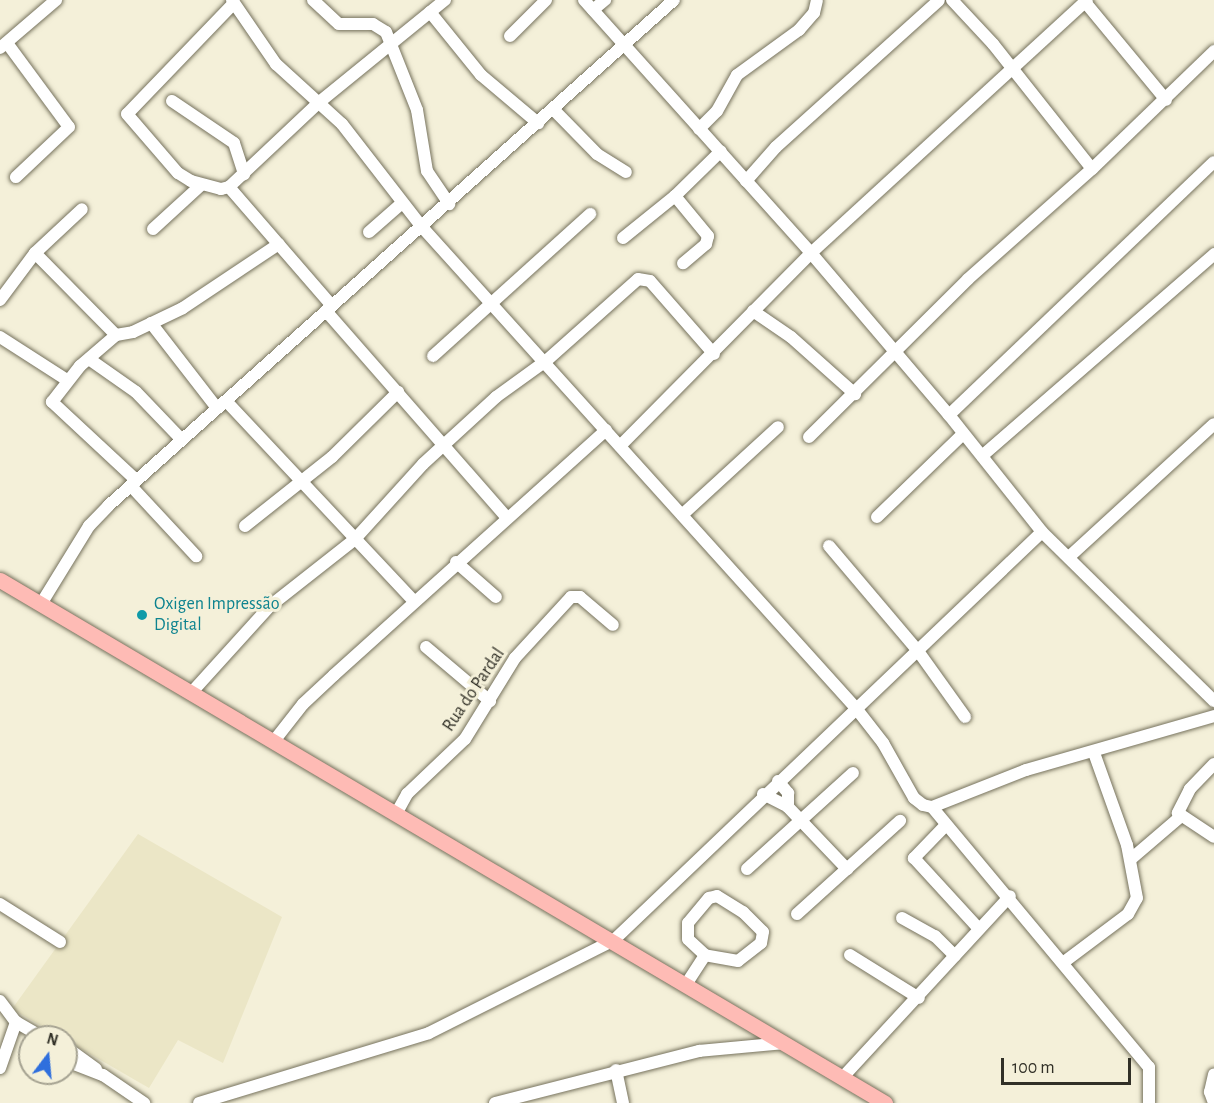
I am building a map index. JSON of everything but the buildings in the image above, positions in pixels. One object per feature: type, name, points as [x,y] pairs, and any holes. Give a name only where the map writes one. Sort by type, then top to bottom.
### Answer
[{"type":"main road","points":[[0,580],[614,940],[685,986],[785,1042],[885,1103]]},
{"type":"street","points":[[16,177],[69,127],[3,45],[56,0]]},
{"type":"street","points":[[313,0],[339,24],[380,26],[391,45],[419,119],[428,171],[449,204]]},
{"type":"street","points":[[230,188],[317,104],[445,0]]},
{"type":"street","points":[[510,36],[546,0]]},
{"type":"street","points":[[584,0],[621,44],[721,151],[811,253],[949,415],[1042,532],[1070,556],[1214,701]]},
{"type":"street","points":[[593,10],[605,0]]},
{"type":"street","points":[[41,604],[89,526],[133,483],[449,204],[621,44],[674,0]]},
{"type":"street","points":[[699,129],[717,111],[737,75],[799,30],[814,13],[817,0]]},
{"type":"street","points":[[746,181],[776,147],[939,0]]},
{"type":"street","points":[[952,0],[1013,69],[1092,169]]},
{"type":"street","points":[[507,518],[443,446],[279,244],[230,188],[201,185],[169,165],[127,114],[233,1],[276,64],[346,129],[422,227],[546,361],[855,707],[883,743],[914,798],[932,807],[945,826],[1010,896],[1149,1067],[1149,1103]]},
{"type":"street","points":[[620,446],[714,354],[811,253],[1086,1],[1166,100]]},
{"type":"street","points":[[430,12],[481,75],[537,123]]},
{"type":"street","points":[[809,437],[896,354],[968,279],[1092,169],[1166,100],[1214,51]]},
{"type":"street","points":[[172,100],[234,143],[244,174]]},
{"type":"street","points":[[553,108],[597,154],[626,172]]},
{"type":"street","points":[[623,238],[675,196],[721,151]]},
{"type":"street","points":[[949,415],[1214,162]]},
{"type":"street","points":[[153,229],[201,185]]},
{"type":"street","points":[[675,196],[708,236],[706,244],[683,263]]},
{"type":"street","points":[[369,232],[402,203]]},
{"type":"street","points":[[0,300],[35,254],[82,209]]},
{"type":"street","points":[[433,356],[590,214]]},
{"type":"street","points":[[196,556],[133,483],[51,402],[67,380],[116,335],[151,324],[209,294],[279,244]]},
{"type":"street","points":[[35,254],[116,335]]},
{"type":"street","points":[[982,456],[1214,254]]},
{"type":"street","points":[[192,692],[270,606],[355,539],[443,446],[505,390],[546,361],[630,284],[644,278],[714,354]]},
{"type":"street","points":[[753,311],[791,337],[855,394]]},
{"type":"street","points":[[151,324],[222,405],[302,482],[413,600]]},
{"type":"street","points":[[0,337],[67,380]]},
{"type":"street","points":[[89,359],[136,392],[182,440]]},
{"type":"street","points":[[245,526],[302,482],[398,392]]},
{"type":"street","points":[[1070,556],[1214,424]]},
{"type":"street","points":[[682,515],[778,427]]},
{"type":"street","points":[[274,741],[303,704],[413,600],[606,430]]},
{"type":"street","points":[[877,517],[963,434]]},
{"type":"street","points":[[199,1103],[429,1033],[614,940],[855,707],[918,651],[1042,532]]},
{"type":"street","points":[[829,546],[918,651],[964,717]]},
{"type":"street","points":[[456,562],[496,597]]},
{"type":"street","name":"Rua do Pardal","points":[[396,814],[407,794],[465,739],[515,658],[571,597],[580,597],[613,625]]},
{"type":"street","points":[[426,647],[490,701]]},
{"type":"street","points":[[932,807],[998,779],[1214,717]]},
{"type":"street","points":[[1064,962],[1134,907],[1137,898],[1131,859],[1094,753]]},
{"type":"street","points":[[1131,859],[1180,817],[1180,804],[1214,764]]},
{"type":"street","points":[[747,869],[853,773]]},
{"type":"street","points":[[778,781],[788,793],[788,807]]},
{"type":"street","points":[[764,794],[788,807],[847,869]]},
{"type":"street","points":[[1180,817],[1214,837]]},
{"type":"street","points":[[797,914],[900,821]]},
{"type":"street","points":[[945,826],[914,858],[979,929]]},
{"type":"street","points":[[843,1077],[919,998],[1010,896]]},
{"type":"street","points":[[709,898],[726,899],[763,932],[761,943],[738,961],[705,955],[687,932],[688,923],[709,898]]},
{"type":"street","points":[[0,904],[60,942]]},
{"type":"street","points":[[902,918],[935,936],[955,956]]},
{"type":"street","points":[[685,986],[705,955]]},
{"type":"street","points":[[850,955],[919,998]]},
{"type":"street","points":[[0,1001],[16,1022],[21,1025]]},
{"type":"street","points":[[0,1009],[20,1025]]},
{"type":"street","points":[[0,1068],[16,1022]]},
{"type":"street","points":[[495,1103],[616,1070],[699,1051],[785,1042]]},
{"type":"street","points":[[78,1056],[144,1103]]},
{"type":"street","points":[[78,1065],[104,1075],[126,1103]]},
{"type":"street","points":[[616,1070],[623,1103]]},
{"type":"street","points":[[1214,1074],[1210,1092],[1214,1103]]},
{"type":"shaded area","points":[[138,834],[282,917],[223,1063],[178,1040],[149,1088],[78,1047],[78,1025],[40,1025],[12,1009]]},
{"type":"place","name":"Oxigen Impressão Digital","points":[[142,615]]}]
